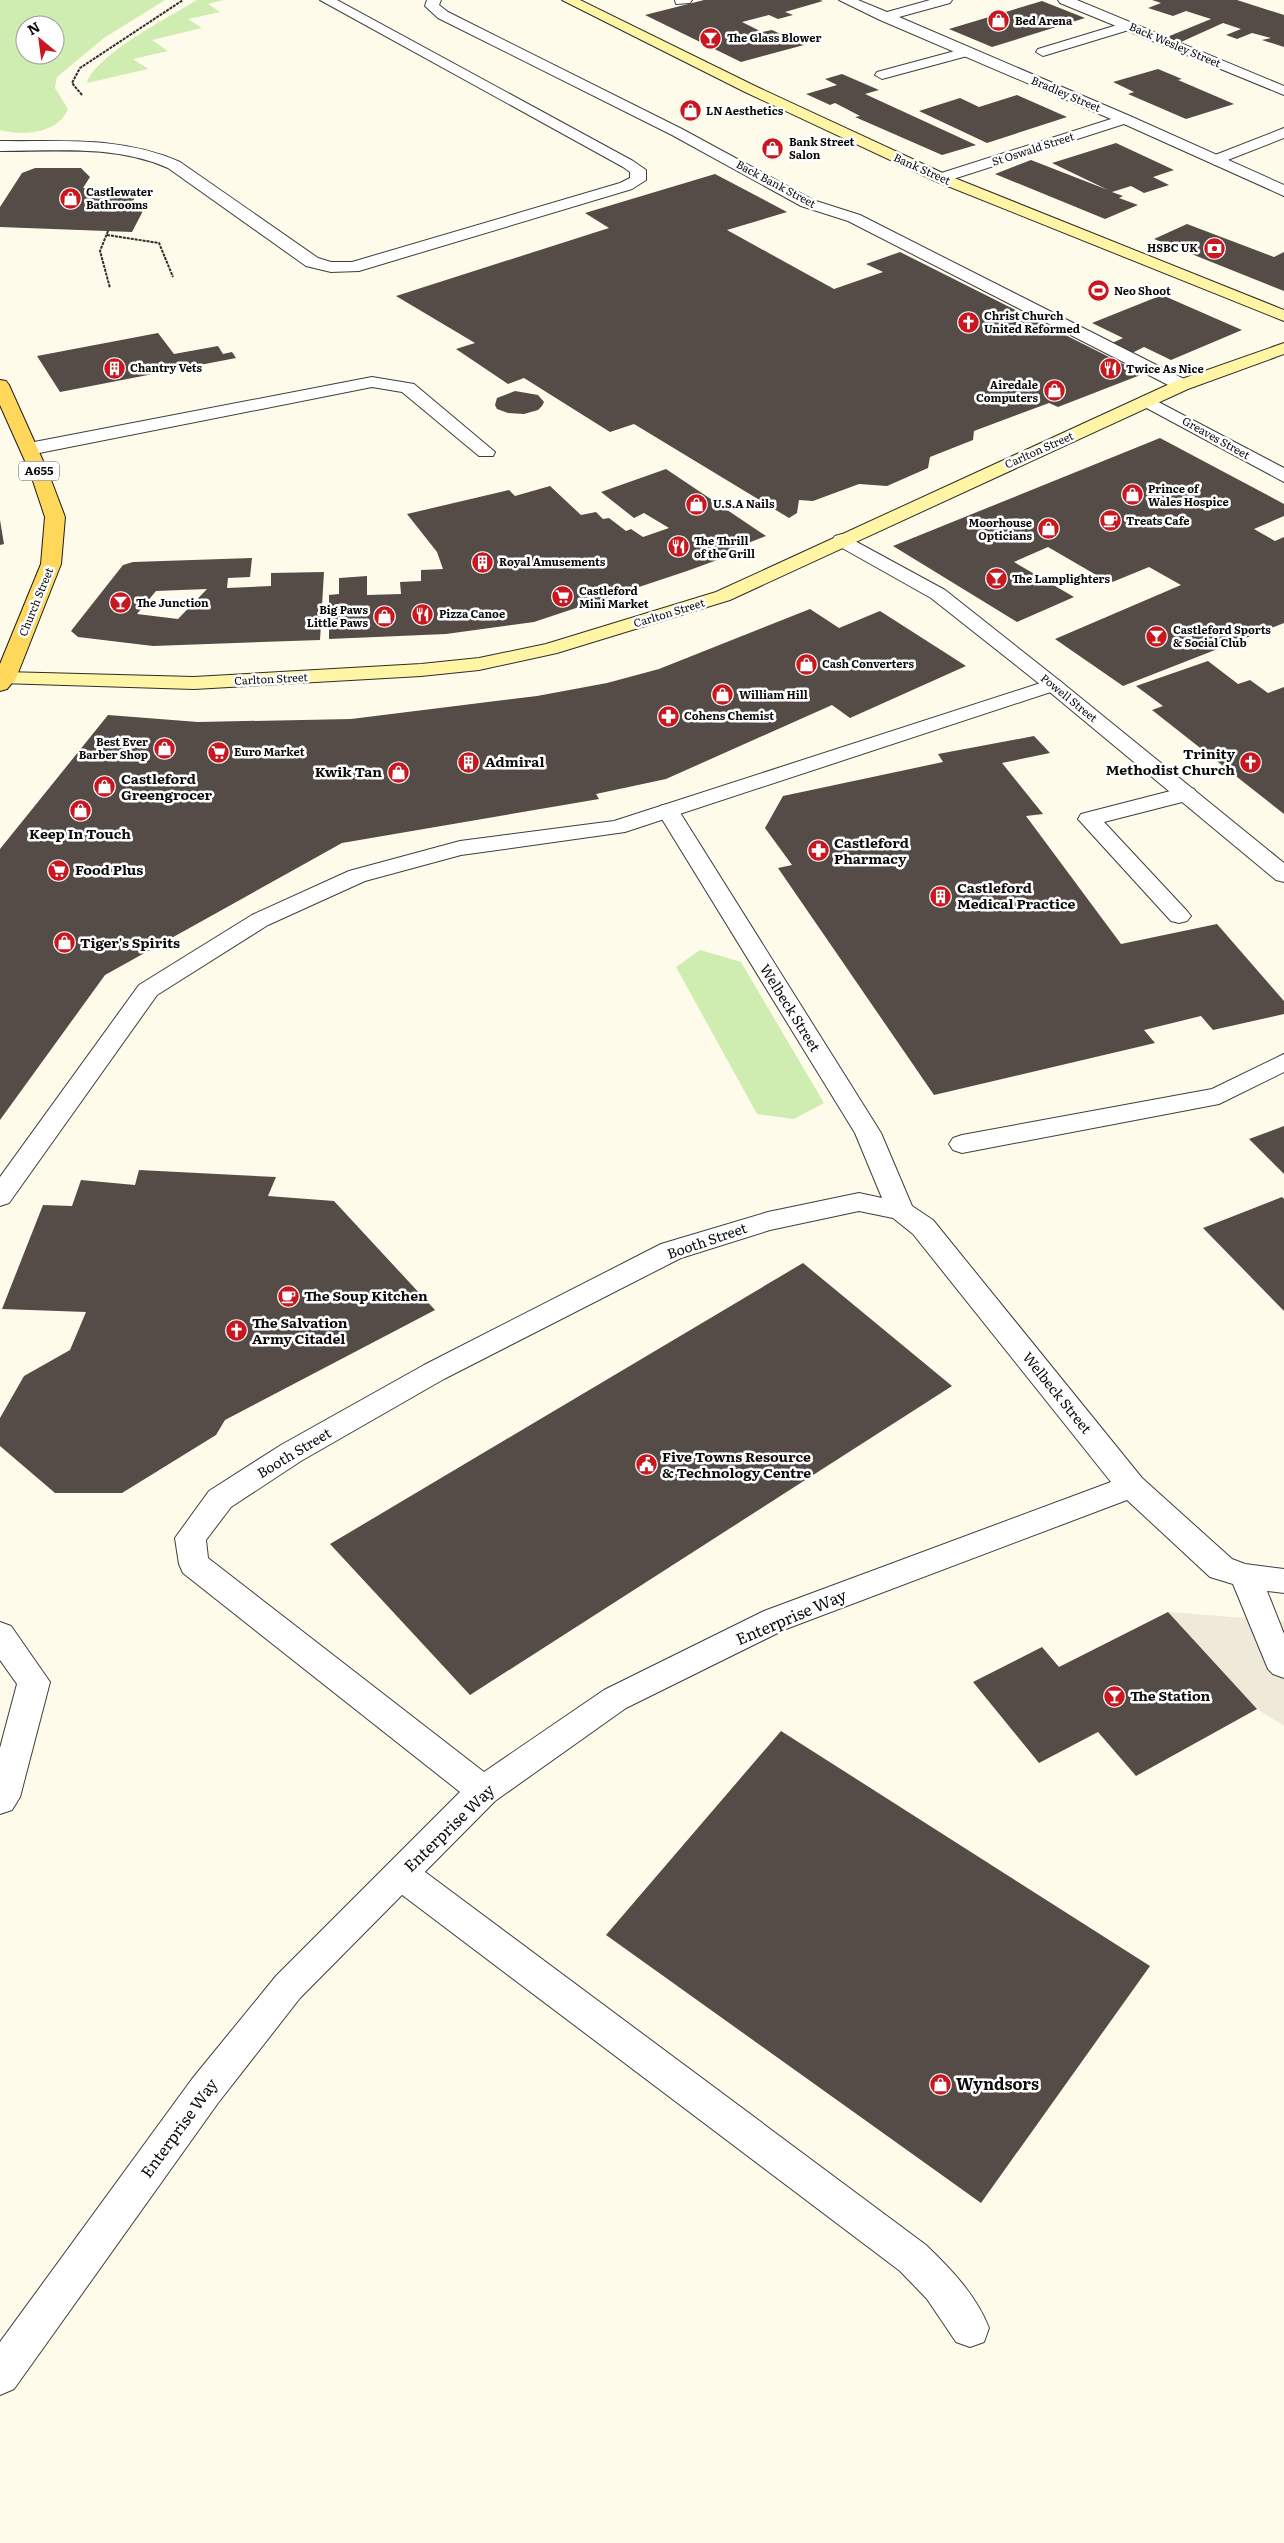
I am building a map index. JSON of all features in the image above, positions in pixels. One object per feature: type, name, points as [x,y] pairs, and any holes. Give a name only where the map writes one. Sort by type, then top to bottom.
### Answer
[{"type":"main road","name":"Church Street","points":[[0,385],[39,472],[55,517],[51,564],[3,681]]},
{"type":"street","points":[[0,146],[105,147],[149,154],[174,165],[312,262],[331,267],[353,267],[626,186],[638,180],[638,170],[628,164],[326,0]]},
{"type":"street","name":"Back Bank Street","points":[[434,0],[432,6],[443,15],[677,132],[807,203],[854,218],[1182,385]]},
{"type":"street","name":"Bank Street","points":[[569,0],[750,90],[941,178],[1284,316]]},
{"type":"street","name":"Bradley Street","points":[[846,0],[1125,119],[1284,191]]},
{"type":"street","points":[[885,17],[945,0]]},
{"type":"street","name":"Back Wesley Street","points":[[1065,0],[1284,91]]},
{"type":"street","points":[[1043,52],[1127,26]]},
{"type":"street","points":[[882,75],[966,52]]},
{"type":"street","name":"St Oswald Street","points":[[941,178],[1125,119]]},
{"type":"street","points":[[1216,160],[1284,133]]},
{"type":"street","name":"Carlton Street","points":[[3,681],[194,683],[421,670],[479,664],[550,649],[723,596],[1182,385],[1284,348]]},
{"type":"street","points":[[29,449],[372,382],[408,388],[486,452]]},
{"type":"street","name":"Greaves Street","points":[[1147,401],[1284,476]]},
{"type":"street","name":"Powell Street","points":[[842,540],[938,594],[1053,685],[1284,875]]},
{"type":"street","points":[[0,1197],[148,990],[260,920],[357,876],[460,848],[617,828],[1053,685]]},
{"type":"street","points":[[1179,916],[1090,819],[1186,794]]},
{"type":"street","name":"Welbeck Street","points":[[668,811],[868,1134],[901,1211]]},
{"type":"street","points":[[962,1144],[1220,1096],[1284,1062]]},
{"type":"street","name":"Welbeck Street","points":[[768,1221],[859,1202],[901,1211],[923,1227],[1131,1486],[1233,1572]]},
{"type":"street","name":"Booth Street","points":[[483,1791],[194,1564],[190,1538],[220,1500],[291,1453],[434,1372],[671,1252],[768,1221]]},
{"type":"street","name":"Enterprise Way","points":[[0,2375],[205,2091],[288,1987],[483,1791],[615,1699],[775,1620],[1131,1486]]},
{"type":"street","points":[[1233,1572],[1284,1581]]},
{"type":"street","points":[[1233,1572],[1279,1660],[1284,1665]]},
{"type":"street","points":[[0,1635],[34,1682],[3,1797],[0,1800]]},
{"type":"street","points":[[401,1874],[913,2258],[941,2286],[970,2328]]},
{"type":"path","points":[[105,147],[94,112],[72,83],[80,68],[183,0]]},
{"type":"path","points":[[108,231],[100,251],[110,288]]},
{"type":"path","points":[[106,236],[159,243],[173,277]]},
{"type":"green space","points":[[0,0],[165,0],[104,38],[57,77],[55,88],[68,109],[56,124],[29,133],[0,130]]},
{"type":"green space","points":[[197,0],[223,0],[208,4],[220,12],[188,19],[202,28],[152,40],[168,51],[133,59],[148,69],[87,83],[93,72],[118,49]]},
{"type":"green space","points":[[700,950],[741,962],[824,1103],[794,1119],[757,1114],[676,967]]},
{"type":"shaded area","points":[[1168,1612],[1284,1621],[1284,1726],[1257,1709]]},
{"type":"building","points":[[704,0],[823,1],[785,12],[793,15],[778,19],[769,15],[742,22],[762,32],[772,30],[804,45],[741,62],[645,15]]},
{"type":"building","points":[[1152,0],[1237,0],[1284,15],[1284,47],[1262,40],[1271,38],[1252,33],[1237,39],[1226,35],[1241,29],[1223,23],[1181,42],[1167,37],[1211,19],[1186,11],[1173,16],[1148,8],[1161,3]]},
{"type":"building","points":[[1042,1],[1085,18],[992,47],[949,29]]},
{"type":"building","points":[[1158,69],[1182,79],[1178,80],[1234,104],[1186,119],[1128,94],[1134,92],[1113,82]]},
{"type":"building","points":[[842,74],[879,90],[865,94],[976,145],[942,155],[855,117],[860,116],[835,103],[830,105],[806,94],[837,85],[825,79]]},
{"type":"building","points":[[1017,95],[1067,117],[987,143],[919,111],[960,98],[979,107]]},
{"type":"building","points":[[1116,143],[1174,170],[1153,177],[1169,185],[1144,193],[1131,186],[1112,192],[1123,196],[1119,198],[1138,205],[1105,219],[995,174],[1031,160],[1108,190],[1052,163]]},
{"type":"building","name":"Castlewater Bathrooms","points":[[35,168],[81,168],[90,177],[83,188],[139,190],[131,205],[146,205],[132,232],[0,227],[0,207],[22,173]]},
{"type":"building","points":[[715,174],[787,212],[727,230],[834,289],[883,272],[866,264],[900,252],[1143,374],[1058,407],[1049,403],[974,431],[973,440],[930,457],[928,468],[887,486],[859,484],[813,501],[799,500],[797,513],[789,518],[634,424],[610,432],[524,378],[508,384],[456,349],[475,343],[396,296],[609,228],[585,213]]},
{"type":"building","name":"HSBC UK","points":[[1187,224],[1274,257],[1284,252],[1284,291],[1154,239]]},
{"type":"building","points":[[1162,295],[1242,330],[1171,360],[1144,347],[1132,353],[1112,343],[1123,338],[1092,323]]},
{"type":"building","name":"Chantry Vets","points":[[158,333],[174,354],[218,346],[223,354],[232,352],[236,358],[60,392],[37,356]]},
{"type":"building","points":[[515,391],[538,395],[544,402],[538,410],[524,414],[508,413],[497,409],[495,405],[497,398]]},
{"type":"building","points":[[1160,438],[1284,504],[1284,516],[1254,529],[1275,541],[1284,537],[1284,623],[1123,686],[1055,639],[1181,585],[1149,567],[1110,583],[1048,547],[1014,562],[1074,597],[1017,622],[893,546]]},
{"type":"building","points":[[666,469],[766,536],[715,556],[720,559],[534,622],[446,634],[329,639],[329,595],[339,594],[339,578],[367,576],[367,595],[401,594],[400,582],[421,581],[421,570],[443,569],[437,552],[407,514],[509,490],[515,496],[550,486],[581,515],[596,512],[603,519],[609,518],[626,531],[631,529],[643,537],[669,528],[644,513],[634,518],[601,492]]},
{"type":"building","points":[[0,520],[4,544],[0,545]]},
{"type":"building","points":[[252,558],[250,577],[228,578],[227,588],[271,586],[271,573],[324,572],[320,640],[153,646],[78,637],[71,631],[123,565],[133,562]],"holes":[[[207,589],[178,619],[137,614],[156,591]]]},
{"type":"building","points":[[810,609],[839,628],[880,611],[966,666],[850,718],[832,705],[666,779],[596,794],[599,799],[342,843],[105,975],[0,1120],[0,849],[108,715],[198,722],[351,719],[537,696],[607,683],[659,669]]},
{"type":"building","name":"Trinity Methodist Church","points":[[1208,661],[1238,684],[1250,680],[1268,693],[1284,687],[1284,814],[1152,710],[1163,706],[1136,686]]},
{"type":"building","name":"Castleford Medical Practice","points":[[1034,736],[1050,753],[1002,763],[1043,814],[1026,816],[1121,944],[1217,924],[1284,1001],[1284,1014],[1213,1030],[1201,1016],[1144,1030],[1155,1043],[934,1095],[778,868],[792,865],[765,828],[783,796],[943,762],[938,754]]},
{"type":"building","points":[[1284,1126],[1284,1174],[1249,1139]]},
{"type":"building","name":"The Salvation Army Citadel","points":[[139,1170],[276,1177],[268,1196],[334,1201],[435,1310],[225,1420],[216,1435],[122,1493],[55,1493],[0,1446],[0,1418],[24,1376],[70,1350],[86,1312],[2,1309],[43,1205],[72,1206],[81,1180],[135,1185]]},
{"type":"building","points":[[1282,1197],[1284,1199],[1284,1311],[1203,1228]]},
{"type":"building","name":"Five Towns Resource & Technology Centre","points":[[803,1263],[952,1386],[470,1695],[330,1544]]},
{"type":"building","name":"The Station","points":[[1168,1612],[1257,1709],[1136,1776],[1098,1732],[1039,1763],[973,1682],[1042,1647],[1059,1667]]},
{"type":"building","name":"Wyndsors","points":[[781,1731],[1150,1966],[981,2203],[606,1935]]},
{"type":"place","name":"Bed Arena","points":[[999,21]]},
{"type":"place","name":"The Glass Blower","points":[[711,38]]},
{"type":"place","name":"LN Aesthetics","points":[[690,111]]},
{"type":"place","name":"Bank Street Salon","points":[[773,148]]},
{"type":"place","name":"Castlewater Bathrooms","points":[[70,198]]},
{"type":"place","name":"HSBC UK","points":[[1214,248]]},
{"type":"place","name":"Neo Shoot","points":[[1098,291]]},
{"type":"place","name":"Christ Church United Reformed","points":[[968,322]]},
{"type":"place","name":"Chantry Vets","points":[[114,368]]},
{"type":"place","name":"Twice As Nice","points":[[1110,369]]},
{"type":"place","name":"Airedale Computers","points":[[1054,391]]},
{"type":"place","name":"Prince of Wales Hospice","points":[[1132,495]]},
{"type":"place","name":"U.S.A Nails","points":[[697,504]]},
{"type":"place","name":"Treats Cafe","points":[[1110,521]]},
{"type":"place","name":"Moorhouse Opticians","points":[[1048,529]]},
{"type":"place","name":"The Thrill of the Grill","points":[[678,547]]},
{"type":"place","name":"Royal Amusements","points":[[483,562]]},
{"type":"place","name":"The Lamplighters","points":[[996,579]]},
{"type":"place","name":"Castleford Mini Market","points":[[563,597]]},
{"type":"place","name":"The Junction","points":[[120,603]]},
{"type":"place","name":"Pizza Canoe","points":[[423,614]]},
{"type":"place","name":"Big Paws Little Paws","points":[[384,616]]},
{"type":"place","name":"Castleford Sports & Social Club","points":[[1157,636]]},
{"type":"place","name":"Cash Converters","points":[[806,664]]},
{"type":"place","name":"William Hill","points":[[723,695]]},
{"type":"place","name":"Cohens Chemist","points":[[668,716]]},
{"type":"place","name":"Best Ever Barber Shop","points":[[164,748]]},
{"type":"place","name":"Euro Market","points":[[218,752]]},
{"type":"place","name":"Admiral","points":[[469,762]]},
{"type":"place","name":"Trinity Methodist Church","points":[[1251,762]]},
{"type":"place","name":"Kwik Tan","points":[[398,772]]},
{"type":"place","name":"Castleford Greengrocer","points":[[105,787]]},
{"type":"place","name":"Keep In Touch","points":[[80,811]]},
{"type":"place","name":"Castleford Pharmacy","points":[[818,851]]},
{"type":"place","name":"Food Plus","points":[[59,870]]},
{"type":"place","name":"Castleford Medical Practice","points":[[941,896]]},
{"type":"place","name":"Tiger's Spirits","points":[[64,943]]},
{"type":"place","name":"The Soup Kitchen","points":[[288,1296]]},
{"type":"place","name":"The Salvation Army Citadel","points":[[236,1331]]},
{"type":"place","name":"Five Towns Resource & Technology Centre","points":[[646,1465]]},
{"type":"place","name":"The Station","points":[[1114,1696]]},
{"type":"place","name":"Wyndsors","points":[[940,2084]]}]
